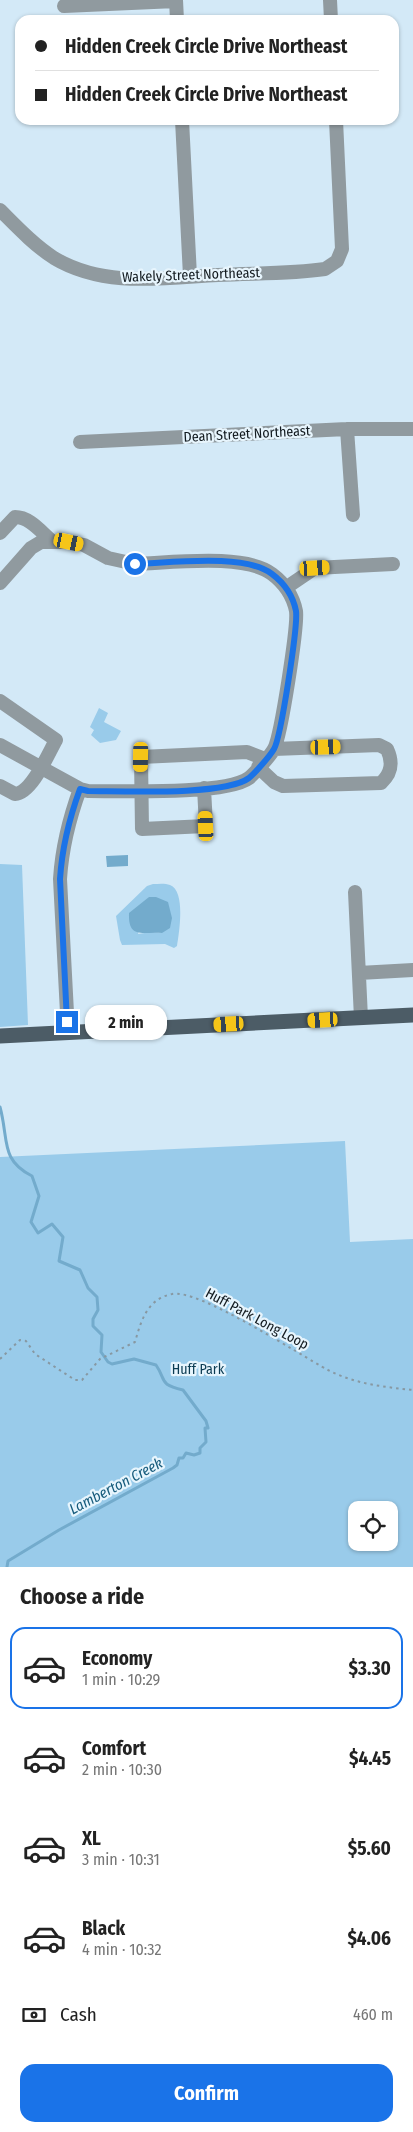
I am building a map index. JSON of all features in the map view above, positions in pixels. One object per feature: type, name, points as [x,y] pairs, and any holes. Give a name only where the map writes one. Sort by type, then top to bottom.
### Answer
[{"type":"main road","points":[[0,1036],[413,1015]]},
{"type":"street","points":[[330,0],[331,15]]},
{"type":"street","points":[[64,6],[176,1],[177,15]]},
{"type":"street","points":[[182,125],[190,276]]},
{"type":"street","name":"Wakely Street Northeast","points":[[0,210],[44,251],[65,264],[89,273],[139,279],[318,270],[330,267],[340,258],[342,249],[336,125]]},
{"type":"street","points":[[347,429],[352,515]]},
{"type":"street","name":"Dean Street Northeast","points":[[80,442],[347,429],[413,429]]},
{"type":"street","points":[[0,533],[15,517],[20,517],[29,521],[52,541]]},
{"type":"street","points":[[0,583],[31,548],[41,542],[52,541],[84,545],[122,563],[235,561],[256,565],[272,573],[287,587],[296,611],[295,633],[280,727],[266,758],[248,778],[226,787],[140,791],[88,791],[80,789],[0,745]]},
{"type":"street","points":[[287,587],[315,568],[393,564]]},
{"type":"street","points":[[0,701],[56,740],[41,768],[26,790],[15,794],[0,786]]},
{"type":"street","points":[[204,788],[206,826],[142,829],[141,757],[248,752],[266,758],[379,745],[387,749],[390,756],[390,771],[381,782],[283,786],[274,782],[266,758]]},
{"type":"street","points":[[68,1032],[60,879],[61,860],[69,820],[80,789]]},
{"type":"street","points":[[354,892],[361,1018]]},
{"type":"street","points":[[359,973],[413,970]]},
{"type":"path","name":"Huff Park Long Loop","points":[[0,1359],[20,1340],[26,1340],[35,1354],[75,1380],[82,1380],[100,1359],[135,1342],[143,1315],[154,1302],[172,1294],[190,1295],[274,1338],[329,1370],[354,1381],[413,1390]]},
{"type":"green space","points":[[99,708],[108,713],[104,722],[121,731],[116,740],[100,743],[91,735],[94,730],[90,727]]},
{"type":"green space","points":[[0,864],[22,865],[28,1025],[0,1027]]},
{"type":"green space","points":[[168,884],[175,889],[178,895],[180,923],[177,946],[174,948],[165,944],[122,945],[116,916],[147,886]],"holes":[[[149,897],[162,933],[138,934]]]},
{"type":"green space","name":"Huff Park","points":[[345,1141],[350,1242],[413,1239],[413,1567],[0,1567],[0,1157]]},
{"type":"shaded area","points":[[128,855],[128,866],[107,867],[106,856]]},
{"type":"shaded area","points":[[149,897],[156,897],[168,902],[172,918],[170,928],[162,933],[134,931],[129,922],[129,913]]},
{"type":"waterway","name":"Lamberton Creek","points":[[0,1107],[10,1156],[22,1170],[32,1176],[39,1196],[31,1222],[38,1233],[52,1224],[63,1237],[59,1261],[80,1270],[88,1288],[97,1297],[98,1310],[93,1319],[93,1326],[102,1335],[101,1352],[108,1362],[112,1364],[134,1359],[156,1365],[166,1384],[183,1390],[206,1421],[208,1428],[205,1428],[206,1442],[200,1448],[200,1453],[194,1455],[186,1453],[183,1458],[179,1458],[177,1465],[173,1468],[59,1530],[8,1561],[7,1567]]},
{"type":"route","points":[[67,1022],[60,899],[61,860],[69,820],[80,789],[88,791],[159,791],[226,787],[248,778],[274,749],[280,727],[295,633],[296,611],[287,587],[272,573],[256,565],[235,561],[135,564]]}]
